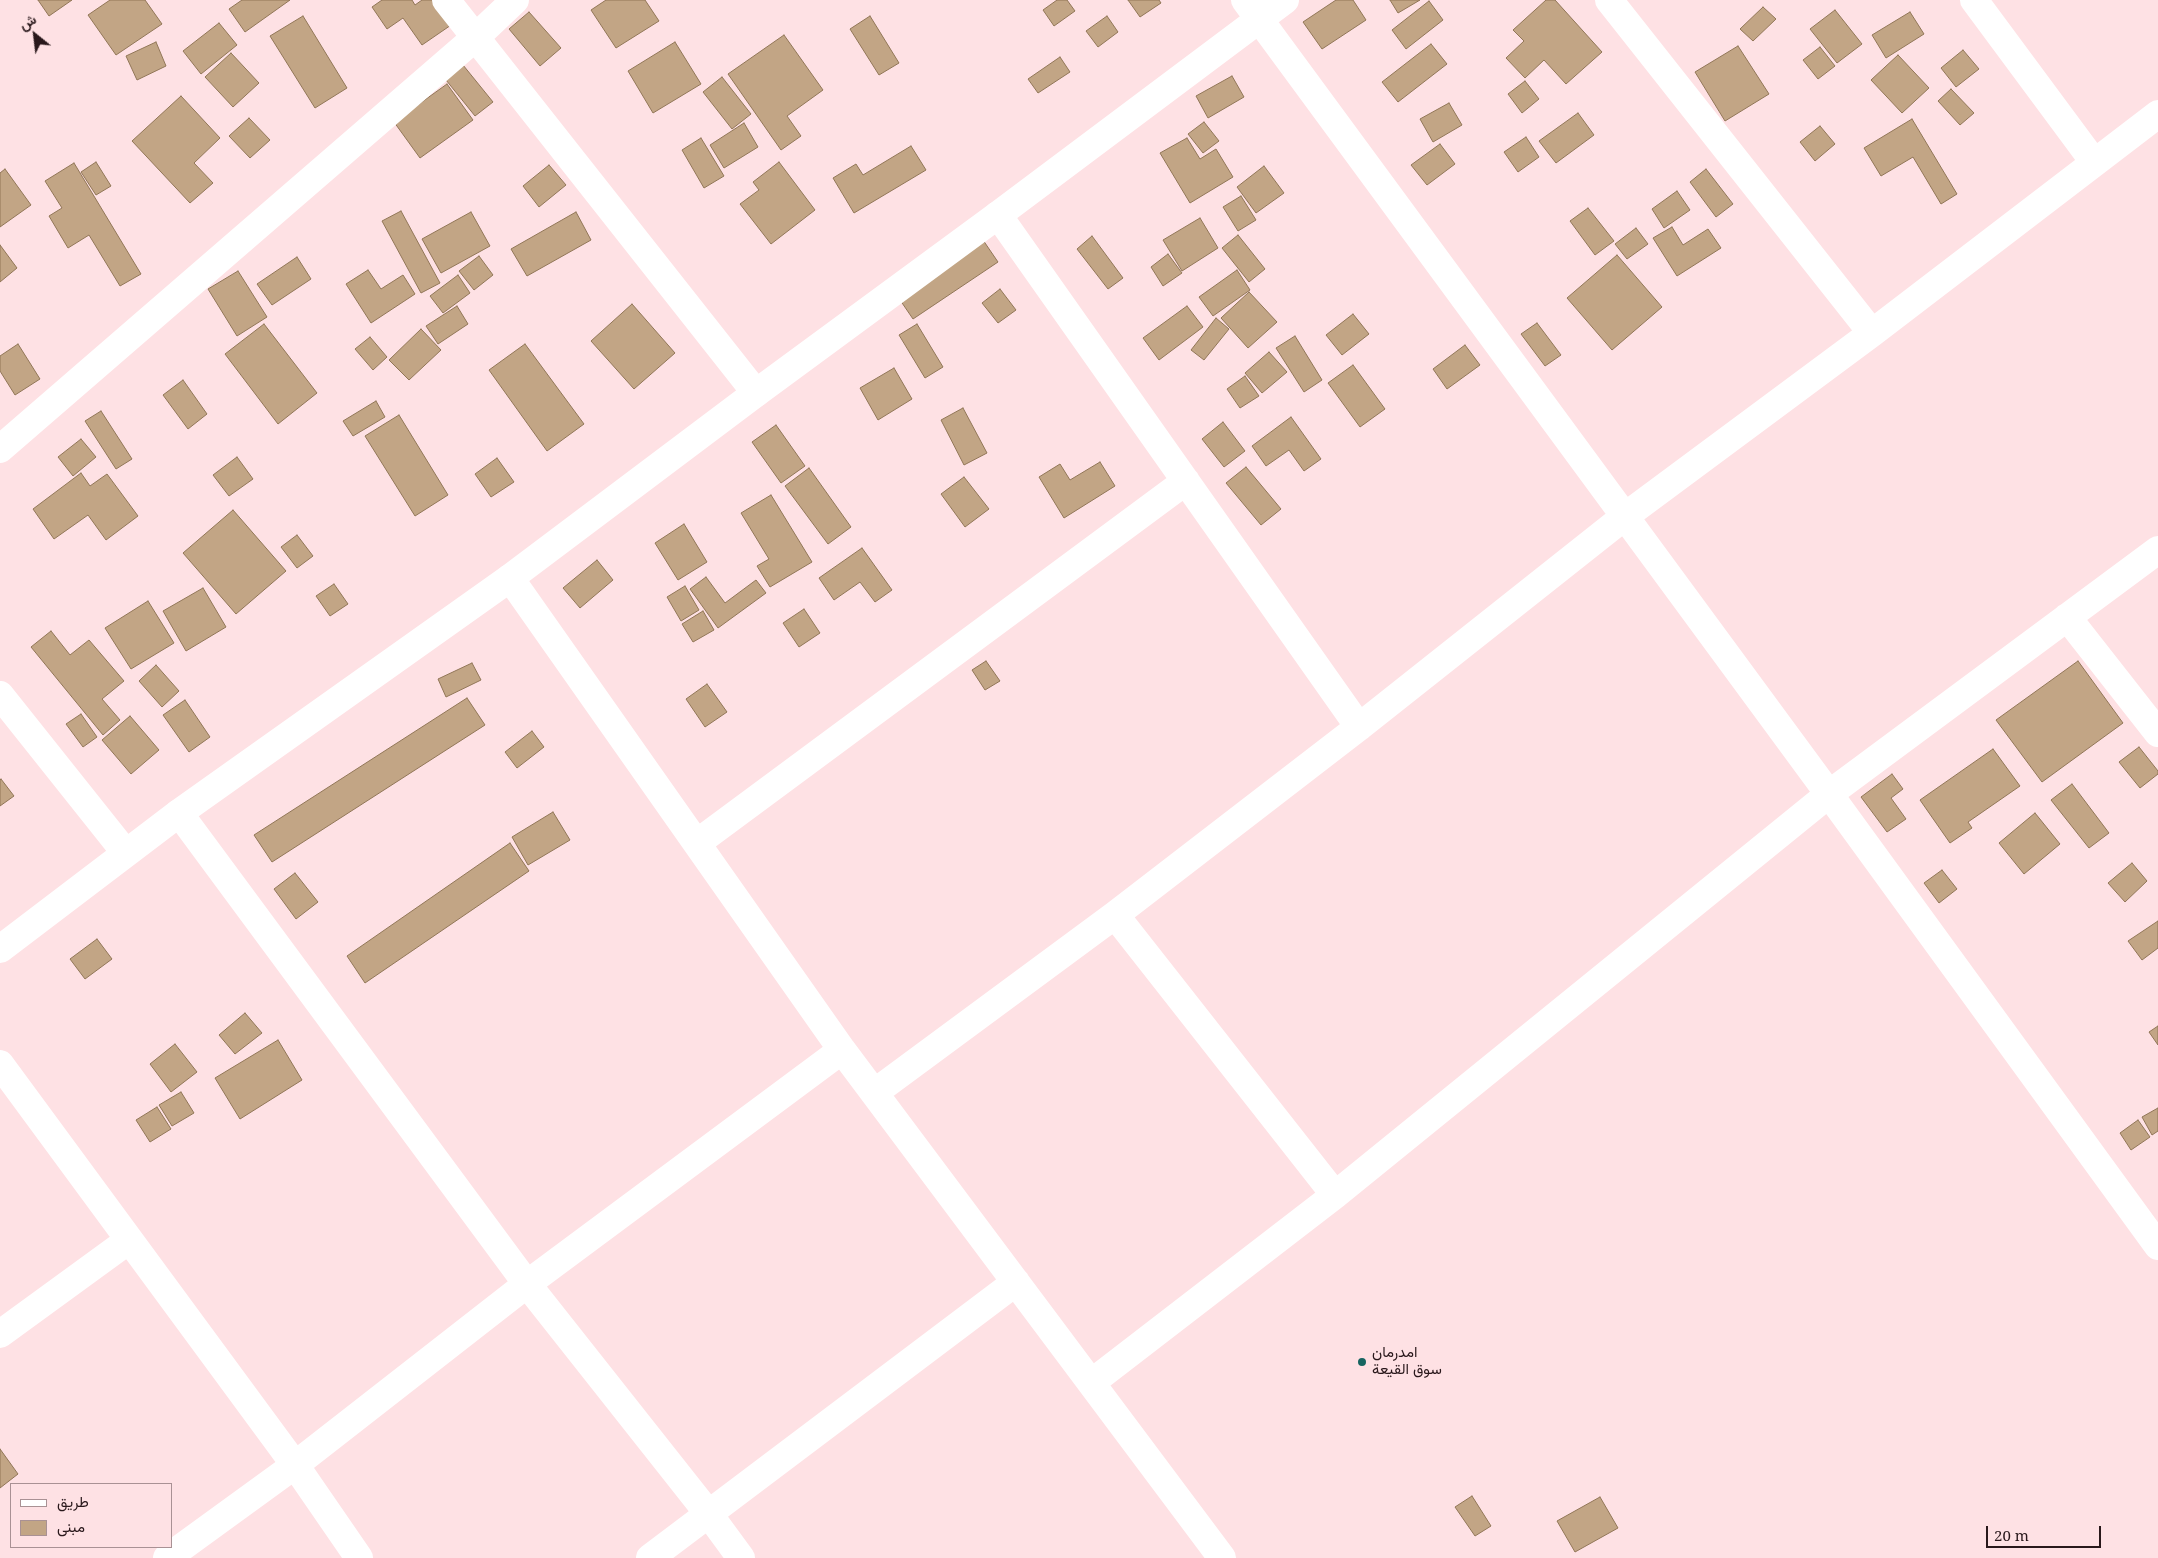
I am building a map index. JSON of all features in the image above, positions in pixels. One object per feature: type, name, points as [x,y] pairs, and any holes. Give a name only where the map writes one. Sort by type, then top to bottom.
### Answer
[{"type":"street","points":[[446,0],[756,392]]},
{"type":"street","points":[[0,449],[476,37],[515,0]]},
{"type":"street","points":[[0,949],[125,852],[510,578],[756,392],[998,215],[1252,10],[1285,0]]},
{"type":"street","points":[[1609,0],[1872,333]]},
{"type":"street","points":[[1974,0],[2094,162]]},
{"type":"street","points":[[1252,10],[1829,794],[2158,1246]]},
{"type":"street","points":[[874,1093],[1115,915],[1359,727],[1624,517],[1872,333],[2158,114]]},
{"type":"street","points":[[998,215],[1359,727]]},
{"type":"street","points":[[698,843],[1186,481]]},
{"type":"street","points":[[1091,1383],[1335,1195],[1829,794],[2158,550]]},
{"type":"street","points":[[510,578],[842,1050],[1091,1383],[1214,1555]]},
{"type":"street","points":[[2067,617],[2158,733]]},
{"type":"street","points":[[0,695],[125,852]]},
{"type":"street","points":[[179,813],[527,1284],[708,1513],[741,1558]]},
{"type":"street","points":[[1115,915],[1335,1195]]},
{"type":"street","points":[[167,1558],[295,1465],[527,1284],[842,1050]]},
{"type":"street","points":[[0,1064],[295,1465],[359,1558]]},
{"type":"street","points":[[0,1334],[129,1240]]},
{"type":"street","points":[[650,1558],[1016,1282]]},
{"type":"building","points":[[38,0],[72,0],[49,16]]},
{"type":"building","points":[[110,0],[145,0],[162,24],[116,55],[88,15]]},
{"type":"building","points":[[242,0],[290,0],[245,32],[229,9]]},
{"type":"building","points":[[382,0],[412,0],[415,5],[422,0],[438,0],[454,23],[422,45],[403,18],[387,29],[372,7]]},
{"type":"building","points":[[606,0],[645,0],[659,21],[616,48],[591,10]]},
{"type":"building","points":[[1057,0],[1067,0],[1075,11],[1054,26],[1043,10]]},
{"type":"building","points":[[1128,0],[1159,0],[1161,3],[1140,17]]},
{"type":"building","points":[[1336,0],[1353,0],[1366,20],[1322,49],[1303,22]]},
{"type":"building","points":[[1390,0],[1420,0],[1398,13]]},
{"type":"building","points":[[1546,0],[1555,0],[1602,52],[1566,84],[1544,60],[1525,78],[1506,58],[1524,41],[1513,30]]},
{"type":"building","points":[[1429,1],[1443,20],[1406,49],[1392,30]]},
{"type":"building","points":[[1763,7],[1776,19],[1753,41],[1740,29]]},
{"type":"building","points":[[1835,10],[1862,44],[1837,63],[1810,29]]},
{"type":"building","points":[[529,12],[561,48],[540,66],[509,29]]},
{"type":"building","points":[[1910,12],[1924,34],[1886,58],[1872,35]]},
{"type":"building","points":[[303,16],[347,88],[315,108],[270,36]]},
{"type":"building","points":[[870,16],[899,63],[879,75],[850,29]]},
{"type":"building","points":[[1107,16],[1118,32],[1098,47],[1086,31]]},
{"type":"building","points":[[219,23],[237,45],[201,74],[183,51]]},
{"type":"building","points":[[784,35],[823,90],[787,116],[801,136],[781,150],[728,74]]},
{"type":"building","points":[[156,42],[166,66],[137,80],[126,56]]},
{"type":"building","points":[[675,42],[701,84],[653,113],[628,71]]},
{"type":"building","points":[[1431,44],[1447,64],[1398,102],[1382,82]]},
{"type":"building","points":[[1738,46],[1769,94],[1725,121],[1695,72]]},
{"type":"building","points":[[1820,47],[1835,66],[1818,79],[1803,60]]},
{"type":"building","points":[[1963,50],[1979,69],[1956,87],[1941,68]]},
{"type":"building","points":[[231,53],[259,83],[233,107],[205,77]]},
{"type":"building","points":[[1898,55],[1929,88],[1902,113],[1871,80]]},
{"type":"building","points":[[1060,57],[1070,72],[1038,93],[1028,79]]},
{"type":"building","points":[[463,65],[493,102],[475,116],[446,80]]},
{"type":"building","points":[[1232,76],[1244,97],[1208,118],[1196,96]]},
{"type":"building","points":[[722,77],[751,114],[732,129],[703,92]]},
{"type":"building","points":[[1525,81],[1539,99],[1522,113],[1508,94]]},
{"type":"building","points":[[447,84],[473,120],[420,158],[394,122]]},
{"type":"building","points":[[1951,89],[1974,113],[1960,125],[1938,101]]},
{"type":"building","points":[[181,96],[220,138],[194,163],[213,183],[190,203],[132,141]]},
{"type":"building","points":[[1449,103],[1462,125],[1433,142],[1420,119]]},
{"type":"building","points":[[1578,113],[1594,135],[1556,163],[1539,141]]},
{"type":"building","points":[[249,118],[270,140],[250,158],[229,136]]},
{"type":"building","points":[[1912,119],[1957,194],[1941,204],[1913,157],[1881,176],[1864,148]]},
{"type":"building","points":[[1204,122],[1219,141],[1203,153],[1188,134]]},
{"type":"building","points":[[744,123],[758,147],[724,168],[710,145]]},
{"type":"building","points":[[1820,126],[1835,144],[1815,161],[1800,142]]},
{"type":"building","points":[[1526,137],[1539,157],[1518,172],[1504,152]]},
{"type":"building","points":[[701,138],[724,176],[704,188],[682,150]]},
{"type":"building","points":[[1187,138],[1200,159],[1216,149],[1233,177],[1190,203],[1160,153]]},
{"type":"building","points":[[1440,144],[1455,164],[1427,185],[1411,165]]},
{"type":"building","points":[[911,146],[926,170],[854,213],[833,178],[856,164],[863,175]]},
{"type":"building","points":[[96,162],[111,186],[96,195],[81,172]]},
{"type":"building","points":[[779,162],[815,210],[771,244],[740,204],[759,190],[753,182]]},
{"type":"building","points":[[74,163],[141,274],[120,286],[89,235],[68,248],[49,216],[62,208],[45,181]]},
{"type":"building","points":[[549,165],[566,185],[539,207],[523,186]]},
{"type":"building","points":[[1264,166],[1284,193],[1256,213],[1237,187]]},
{"type":"building","points":[[5,169],[31,205],[0,227],[0,173]]},
{"type":"building","points":[[1706,169],[1733,204],[1716,217],[1690,182]]},
{"type":"building","points":[[1677,191],[1690,210],[1664,228],[1652,209]]},
{"type":"building","points":[[1241,196],[1256,220],[1238,231],[1223,207]]},
{"type":"building","points":[[1588,208],[1614,241],[1595,255],[1570,221]]},
{"type":"building","points":[[401,211],[440,283],[421,293],[382,221]]},
{"type":"building","points":[[471,212],[490,246],[441,273],[422,239]]},
{"type":"building","points":[[576,212],[591,240],[527,276],[511,249]]},
{"type":"building","points":[[1200,218],[1218,248],[1182,271],[1163,240]]},
{"type":"building","points":[[1672,227],[1683,245],[1708,229],[1721,248],[1677,276],[1653,238]]},
{"type":"building","points":[[1636,228],[1648,244],[1627,259],[1615,244]]},
{"type":"building","points":[[1238,235],[1265,269],[1249,282],[1222,248]]},
{"type":"building","points":[[1092,236],[1123,278],[1108,289],[1077,249]]},
{"type":"building","points":[[983,240],[998,262],[913,319],[898,297]]},
{"type":"building","points":[[0,245],[17,268],[0,282]]},
{"type":"building","points":[[1168,254],[1182,273],[1163,286],[1151,267]]},
{"type":"building","points":[[1617,255],[1662,307],[1612,350],[1567,298]]},
{"type":"building","points":[[479,256],[493,275],[474,290],[459,271]]},
{"type":"building","points":[[297,257],[311,279],[272,305],[257,284]]},
{"type":"building","points":[[368,270],[381,289],[403,275],[415,294],[371,323],[346,284]]},
{"type":"building","points":[[1237,270],[1250,290],[1213,316],[1199,297]]},
{"type":"building","points":[[238,271],[267,317],[237,336],[208,289]]},
{"type":"building","points":[[458,275],[470,293],[443,313],[430,296]]},
{"type":"building","points":[[1000,289],[1016,310],[998,323],[982,303]]},
{"type":"building","points":[[1249,292],[1277,322],[1248,348],[1221,318]]},
{"type":"building","points":[[632,304],[675,353],[634,389],[591,341]]},
{"type":"building","points":[[457,306],[468,324],[438,344],[426,326]]},
{"type":"building","points":[[1187,306],[1203,327],[1159,360],[1143,338]]},
{"type":"building","points":[[1353,314],[1369,334],[1342,355],[1326,335]]},
{"type":"building","points":[[1216,318],[1229,329],[1204,360],[1191,350]]},
{"type":"building","points":[[1537,323],[1561,355],[1545,366],[1521,334]]},
{"type":"building","points":[[264,324],[317,393],[278,424],[225,354]]},
{"type":"building","points":[[917,324],[943,367],[925,378],[899,335]]},
{"type":"building","points":[[421,329],[441,350],[409,380],[389,360]]},
{"type":"building","points":[[1295,336],[1322,380],[1304,392],[1276,348]]},
{"type":"building","points":[[370,337],[387,357],[373,370],[355,349]]},
{"type":"building","points":[[18,344],[40,379],[15,395],[0,371],[0,356]]},
{"type":"building","points":[[525,344],[584,424],[547,451],[489,370]]},
{"type":"building","points":[[1465,345],[1480,365],[1447,389],[1433,369]]},
{"type":"building","points":[[1269,352],[1287,372],[1262,393],[1245,373]]},
{"type":"building","points":[[1353,365],[1385,409],[1360,427],[1328,383]]},
{"type":"building","points":[[894,368],[912,399],[878,420],[860,388]]},
{"type":"building","points":[[1245,376],[1259,396],[1240,408],[1227,389]]},
{"type":"building","points":[[183,380],[207,414],[188,429],[163,395]]},
{"type":"building","points":[[376,401],[385,417],[353,436],[343,421]]},
{"type":"building","points":[[963,408],[987,453],[964,465],[941,420]]},
{"type":"building","points":[[101,411],[132,459],[116,469],[85,421]]},
{"type":"building","points":[[399,415],[448,495],[415,516],[365,436]]},
{"type":"building","points":[[1291,417],[1321,459],[1304,471],[1289,450],[1266,466],[1252,446]]},
{"type":"building","points":[[1223,422],[1245,451],[1224,467],[1202,439]]},
{"type":"building","points":[[776,425],[805,466],[781,483],[752,442]]},
{"type":"building","points":[[81,439],[96,457],[73,476],[58,457]]},
{"type":"building","points":[[237,457],[253,479],[229,496],[213,475]]},
{"type":"building","points":[[497,458],[514,482],[491,497],[475,474]]},
{"type":"building","points":[[1100,462],[1115,486],[1064,518],[1039,477],[1060,464],[1070,480]]},
{"type":"building","points":[[1246,467],[1281,509],[1261,525],[1226,483]]},
{"type":"building","points":[[809,468],[851,527],[828,544],[785,486]]},
{"type":"building","points":[[81,473],[90,486],[107,474],[138,516],[106,540],[88,515],[54,539],[33,509]]},
{"type":"building","points":[[964,477],[989,509],[965,527],[941,494]]},
{"type":"building","points":[[771,495],[812,562],[770,587],[757,566],[769,559],[741,513]]},
{"type":"building","points":[[233,510],[286,571],[236,614],[183,553]]},
{"type":"building","points":[[684,524],[707,562],[678,580],[655,543]]},
{"type":"building","points":[[297,535],[313,556],[297,568],[281,547]]},
{"type":"building","points":[[862,548],[892,590],[875,602],[860,582],[834,600],[819,578]]},
{"type":"building","points":[[597,560],[613,580],[580,608],[563,588]]},
{"type":"building","points":[[706,577],[725,603],[756,580],[766,593],[718,628],[690,589]]},
{"type":"building","points":[[334,584],[348,604],[330,616],[316,596]]},
{"type":"building","points":[[685,586],[699,610],[681,621],[667,597]]},
{"type":"building","points":[[203,588],[226,627],[186,651],[163,611]]},
{"type":"building","points":[[148,601],[174,643],[131,669],[105,628]]},
{"type":"building","points":[[804,609],[820,633],[799,647],[783,623]]},
{"type":"building","points":[[703,611],[714,630],[693,642],[682,624]]},
{"type":"building","points":[[51,631],[70,655],[89,640],[124,681],[102,699],[120,720],[103,735],[31,647]]},
{"type":"building","points":[[986,661],[1000,681],[985,690],[972,670]]},
{"type":"building","points":[[2078,661],[2123,723],[2042,782],[1996,720]]},
{"type":"building","points":[[472,663],[481,680],[446,697],[438,679]]},
{"type":"building","points":[[156,665],[179,691],[162,707],[139,681]]},
{"type":"building","points":[[707,684],[727,712],[705,727],[686,699]]},
{"type":"building","points":[[467,698],[485,725],[272,862],[254,835]]},
{"type":"building","points":[[185,700],[210,737],[189,752],[163,715]]},
{"type":"building","points":[[81,714],[97,737],[83,747],[66,724]]},
{"type":"building","points":[[130,716],[159,750],[131,774],[102,740]]},
{"type":"building","points":[[532,731],[544,747],[517,768],[505,752]]},
{"type":"building","points":[[2139,747],[2158,771],[2158,774],[2140,788],[2119,762]]},
{"type":"building","points":[[1993,749],[2020,786],[1968,822],[1972,828],[1950,843],[1920,800]]},
{"type":"building","points":[[1892,774],[1903,789],[1891,798],[1906,819],[1887,832],[1861,797]]},
{"type":"building","points":[[0,780],[14,796],[0,806]]},
{"type":"building","points":[[2072,784],[2109,833],[2089,848],[2051,800]]},
{"type":"building","points":[[553,812],[570,840],[528,865],[512,837]]},
{"type":"building","points":[[2035,813],[2060,844],[2024,874],[1999,843]]},
{"type":"building","points":[[510,843],[529,871],[365,983],[347,956]]},
{"type":"building","points":[[2132,863],[2147,881],[2125,902],[2108,883]]},
{"type":"building","points":[[1942,870],[1957,889],[1939,903],[1924,883]]},
{"type":"building","points":[[295,873],[318,902],[296,919],[274,889]]},
{"type":"building","points":[[2158,921],[2158,948],[2142,960],[2128,941]]},
{"type":"building","points":[[97,939],[112,959],[85,979],[70,959]]},
{"type":"building","points":[[245,1013],[262,1033],[235,1054],[219,1035]]},
{"type":"building","points":[[2158,1026],[2158,1045],[2149,1032]]},
{"type":"building","points":[[278,1040],[302,1080],[240,1119],[215,1078]]},
{"type":"building","points":[[175,1044],[197,1072],[171,1092],[150,1064]]},
{"type":"building","points":[[181,1092],[194,1113],[172,1126],[159,1105]]},
{"type":"building","points":[[157,1107],[171,1129],[150,1142],[136,1120]]},
{"type":"building","points":[[2158,1108],[2158,1131],[2152,1135],[2142,1117]]},
{"type":"building","points":[[2138,1120],[2150,1137],[2131,1150],[2120,1133]]},
{"type":"building","points":[[0,1449],[18,1474],[0,1488]]},
{"type":"building","points":[[1472,1496],[1491,1526],[1475,1536],[1455,1507]]},
{"type":"building","points":[[1600,1497],[1618,1528],[1575,1552],[1557,1521]]},
{"type":"place","name":"امدرمان سوق القيعة","points":[[1362,1362]]}]
